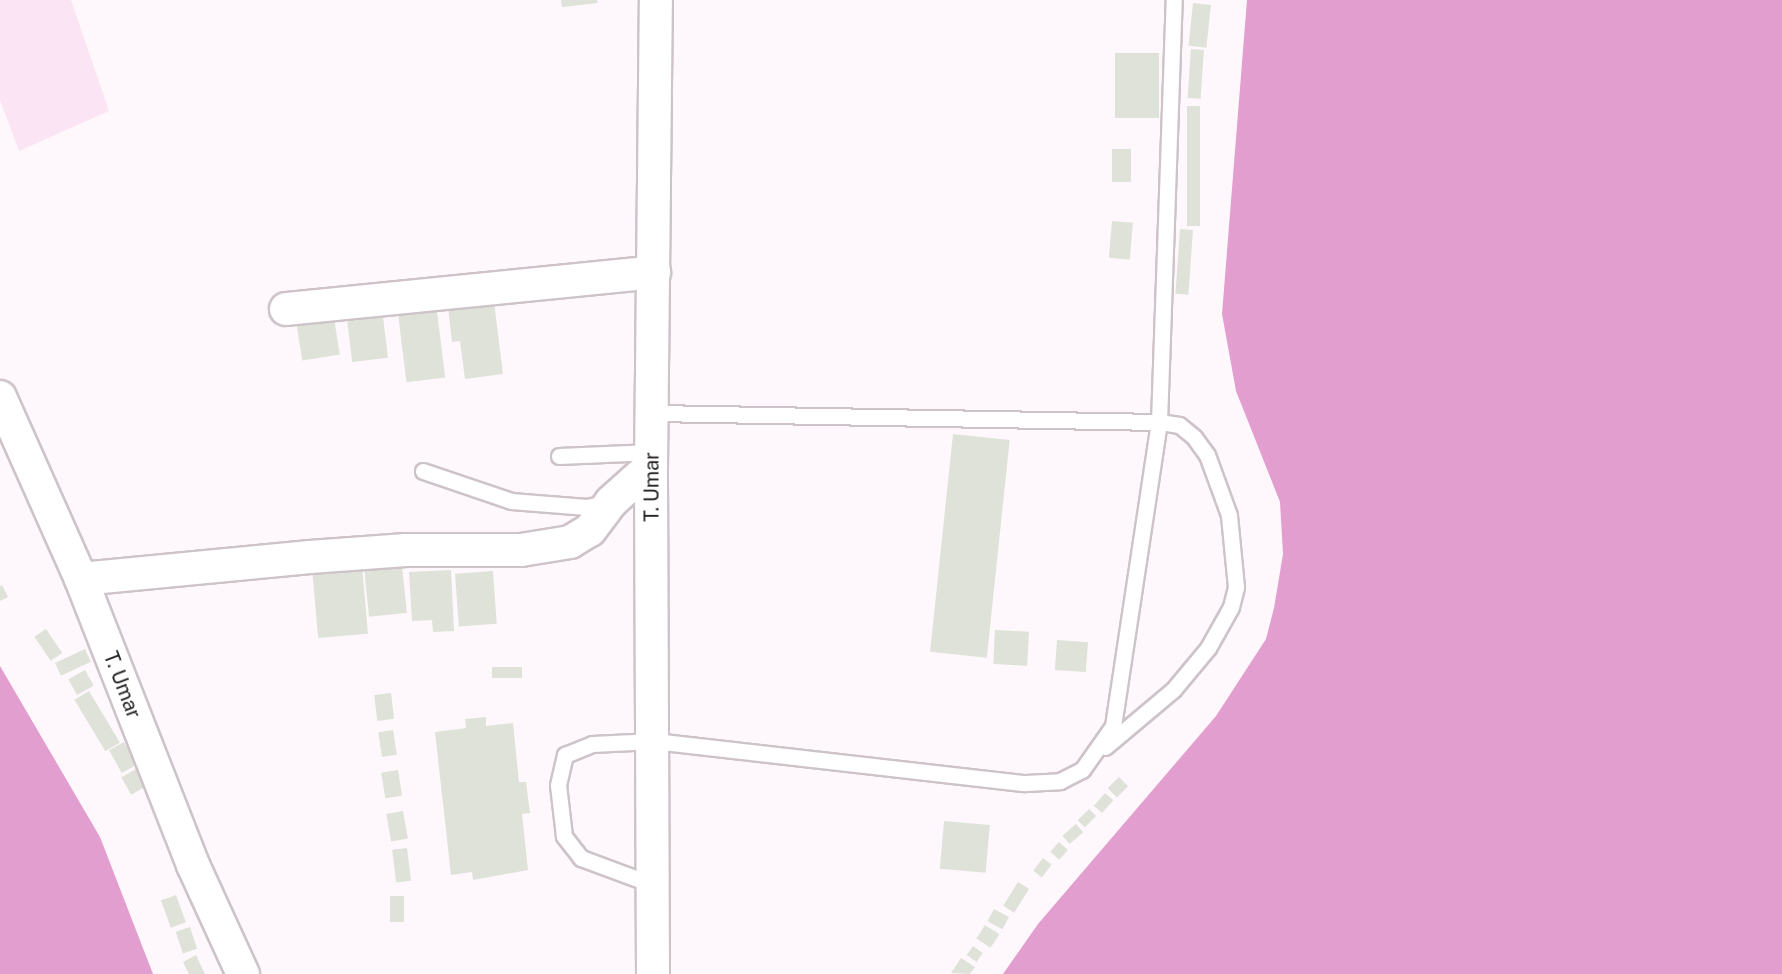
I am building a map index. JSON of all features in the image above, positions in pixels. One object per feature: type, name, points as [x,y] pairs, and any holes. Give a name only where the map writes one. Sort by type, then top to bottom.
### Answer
[{"type":"street","name":"T. Umar","points":[[653,974],[651,884],[654,741],[652,459],[656,0]]},
{"type":"street","points":[[286,309],[654,272]]},
{"type":"street","name":"T. Umar","points":[[0,397],[81,579],[193,865],[243,974]]},
{"type":"street","points":[[81,579],[310,556],[406,550],[521,550],[570,542],[590,530],[611,501],[652,459]]},
{"type":"lane","points":[[1098,752],[1113,726],[1158,422],[1174,0]]},
{"type":"lane","points":[[651,884],[581,858],[564,836],[558,785],[565,755],[592,744],[654,741],[1025,783],[1060,781],[1082,770],[1098,752],[1173,690],[1208,648],[1231,607],[1236,587],[1229,515],[1207,455],[1194,437],[1179,425],[1158,422],[653,413]]},
{"type":"lane","points":[[558,456],[652,459]]},
{"type":"lane","points":[[423,471],[511,501],[586,507],[611,501]]},
{"type":"shaded area","points":[[0,0],[71,0],[109,111],[19,151],[0,100]]},
{"type":"shaded area","points":[[1247,0],[1782,0],[1782,974],[1003,974],[1038,924],[1216,716],[1266,639],[1274,608],[1283,554],[1280,502],[1236,391],[1222,314]]},
{"type":"shaded area","points":[[0,666],[100,837],[153,974],[0,974]]},
{"type":"building","points":[[561,0],[597,0],[598,3],[562,7]]},
{"type":"building","points":[[1193,3],[1211,5],[1206,48],[1189,46]]},
{"type":"building","points":[[1191,49],[1204,50],[1201,99],[1188,98]]},
{"type":"building","points":[[1115,53],[1159,53],[1159,118],[1115,118]]},
{"type":"building","points":[[1187,106],[1200,106],[1200,226],[1187,226]]},
{"type":"building","points":[[1112,149],[1131,149],[1131,182],[1112,182]]},
{"type":"building","points":[[1112,221],[1133,223],[1130,260],[1109,258]]},
{"type":"building","points":[[1180,229],[1193,230],[1188,295],[1175,294]]},
{"type":"building","points":[[494,302],[503,374],[465,379],[460,341],[452,342],[448,307]]},
{"type":"building","points":[[437,311],[445,378],[406,382],[398,316]]},
{"type":"building","points":[[383,317],[388,358],[352,362],[347,321]]},
{"type":"building","points":[[334,318],[340,355],[302,360],[296,324]]},
{"type":"building","points":[[953,434],[1010,440],[987,658],[930,652]]},
{"type":"building","points":[[362,566],[368,634],[318,638],[312,570]]},
{"type":"building","points":[[402,566],[407,613],[369,617],[364,570]]},
{"type":"building","points":[[451,570],[454,631],[433,632],[432,620],[412,621],[409,572]]},
{"type":"building","points":[[493,571],[497,624],[459,627],[455,574]]},
{"type":"building","points":[[2,585],[8,597],[0,601],[0,586]]},
{"type":"building","points":[[46,629],[62,653],[51,661],[34,637]]},
{"type":"building","points":[[995,630],[1029,632],[1027,666],[993,664]]},
{"type":"building","points":[[1057,640],[1088,642],[1086,672],[1055,670]]},
{"type":"building","points":[[85,649],[91,662],[61,676],[55,663]]},
{"type":"building","points":[[492,667],[522,667],[522,678],[492,678]]},
{"type":"building","points":[[85,670],[94,686],[77,695],[68,679]]},
{"type":"building","points":[[89,691],[120,742],[105,751],[74,700]]},
{"type":"building","points":[[391,693],[394,719],[377,721],[374,695]]},
{"type":"building","points":[[486,717],[486,726],[513,723],[519,782],[526,782],[530,813],[522,814],[528,870],[473,880],[472,872],[451,875],[435,732],[466,728],[465,719]]},
{"type":"building","points":[[393,730],[397,755],[382,757],[378,732]]},
{"type":"building","points":[[124,742],[137,765],[122,773],[109,750]]},
{"type":"building","points":[[136,769],[146,786],[131,795],[121,778]]},
{"type":"building","points":[[398,770],[402,796],[385,798],[381,773]]},
{"type":"building","points":[[1119,777],[1128,786],[1117,798],[1108,788]]},
{"type":"building","points":[[1105,793],[1113,800],[1102,813],[1094,806]]},
{"type":"building","points":[[1089,809],[1096,816],[1085,827],[1078,820]]},
{"type":"building","points":[[403,811],[408,839],[391,842],[386,814]]},
{"type":"building","points":[[944,821],[990,825],[986,873],[940,869]]},
{"type":"building","points":[[1076,824],[1083,832],[1070,844],[1062,836]]},
{"type":"building","points":[[1059,842],[1068,850],[1059,860],[1050,852]]},
{"type":"building","points":[[407,848],[411,881],[396,883],[392,850]]},
{"type":"building","points":[[1043,858],[1052,865],[1042,877],[1033,871]]},
{"type":"building","points":[[1018,882],[1029,889],[1014,913],[1003,906]]},
{"type":"building","points":[[176,895],[186,922],[171,928],[161,900]]},
{"type":"building","points":[[390,896],[404,896],[404,922],[390,922]]},
{"type":"building","points":[[994,909],[1009,917],[1002,929],[987,921]]},
{"type":"building","points":[[985,925],[999,934],[991,948],[976,938]]},
{"type":"building","points":[[190,927],[197,949],[183,954],[176,932]]},
{"type":"building","points":[[973,946],[983,953],[977,962],[967,955]]},
{"type":"building","points":[[196,955],[205,974],[189,974],[183,962]]},
{"type":"building","points":[[961,958],[975,967],[970,974],[951,973]]}]
